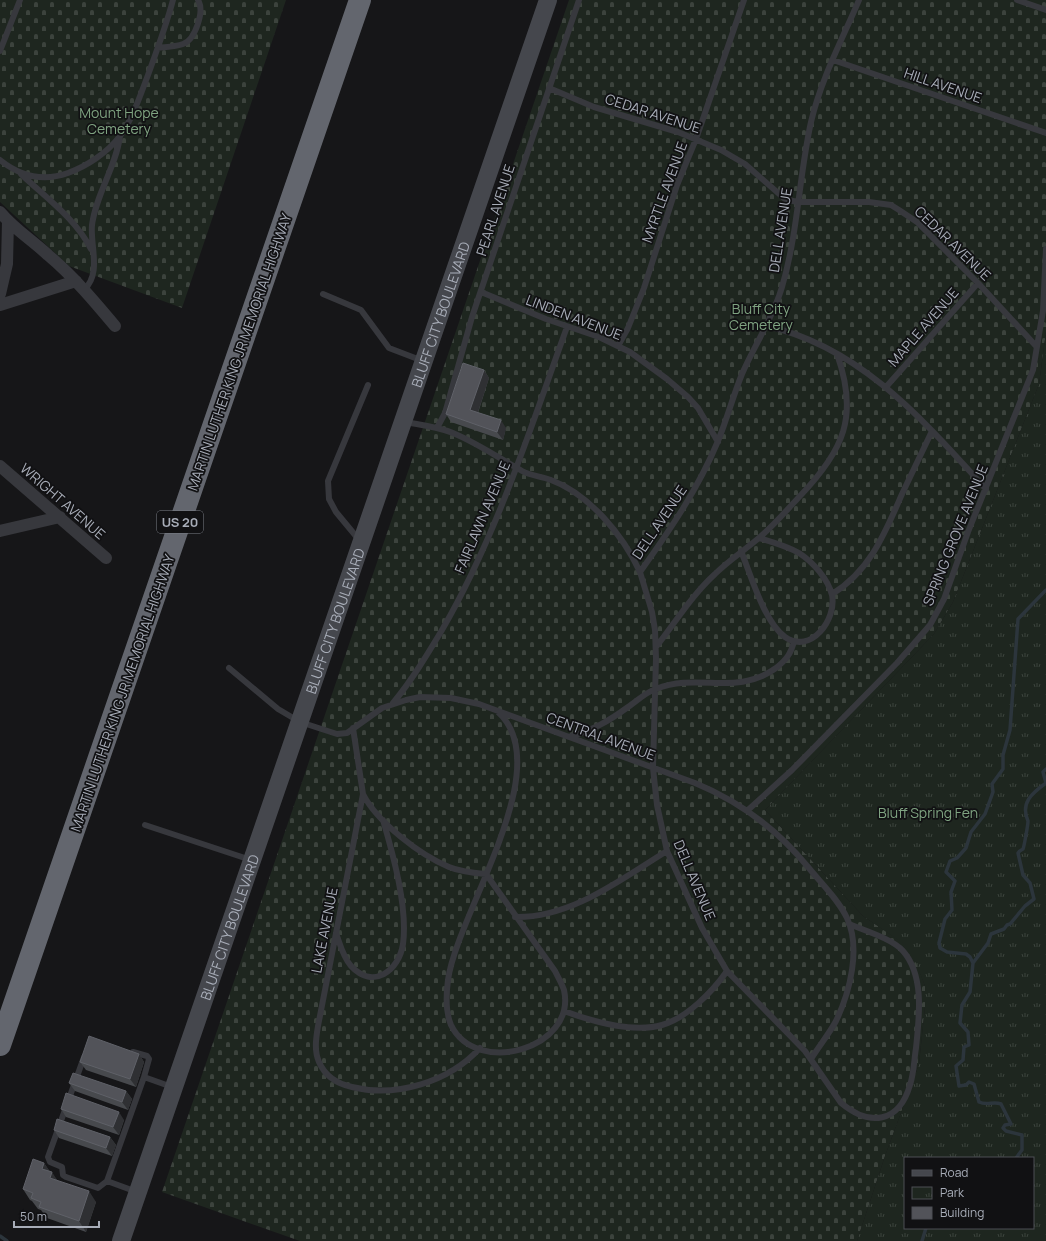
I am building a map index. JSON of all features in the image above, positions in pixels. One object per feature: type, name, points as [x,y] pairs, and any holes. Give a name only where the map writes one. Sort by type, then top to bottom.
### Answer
[{"type":"highway","name":"MARTIN LUTHER KING JR MEMORIAL HIGHWAY","points":[[0,999],[346,0]]},
{"type":"highway","name":"MARTIN LUTHER KING JR MEMORIAL HIGHWAY","points":[[0,1045],[360,0]]},
{"type":"street","name":"BLUFF CITY BOULEVARD","points":[[121,1241],[300,722],[422,361],[548,0]]},
{"type":"street","points":[[4,217],[49,255],[80,285],[115,326]]},
{"type":"street","points":[[0,294],[7,264],[4,217]]},
{"type":"street","points":[[0,305],[80,285]]},
{"type":"street","name":"WRIGHT AVENUE","points":[[0,466],[106,558]]},
{"type":"street","points":[[0,531],[60,518]]},
{"type":"lane","points":[[0,51],[20,0]]},
{"type":"lane","points":[[20,173],[31,176],[46,177],[62,175],[73,171],[92,161],[120,136],[134,112],[158,48],[173,0]]},
{"type":"lane","points":[[158,48],[183,44],[190,39],[200,12],[198,0]]},
{"type":"lane","name":"PEARL AVENUE","points":[[438,428],[448,404],[461,353],[579,0]]},
{"type":"lane","name":"MYRTLE AVENUE","points":[[618,346],[628,328],[644,288],[677,185],[696,139],[744,0]]},
{"type":"lane","name":"DELL AVENUE","points":[[811,1059],[789,1034],[727,971],[702,928],[668,851],[656,805],[653,768],[656,647],[652,612],[640,572],[688,503],[718,442],[742,373],[776,305],[788,266],[797,202],[812,119],[833,60],[858,0]]},
{"type":"lane","points":[[1017,0],[1046,10]]},
{"type":"lane","name":"HILL AVENUE","points":[[833,60],[1046,133]]},
{"type":"lane","name":"CEDAR AVENUE","points":[[549,88],[575,100],[614,114],[678,132],[721,150],[740,161],[779,196],[785,199],[797,202],[852,201],[891,205],[917,222],[978,283],[1036,346]]},
{"type":"lane","points":[[80,285],[93,277],[94,264],[92,252],[92,231],[94,216],[117,154],[120,136]]},
{"type":"lane","points":[[0,160],[20,173],[66,216],[80,232],[92,252]]},
{"type":"lane","name":"SPRING GROVE AVENUE","points":[[748,810],[792,770],[897,663],[930,625],[944,599],[968,532],[1029,385],[1043,311],[1046,249]]},
{"type":"lane","name":"MAPLE AVENUE","points":[[886,387],[978,283]]},
{"type":"lane","name":"LINDEN AVENUE","points":[[481,292],[618,346],[653,368],[684,393],[698,408],[718,442]]},
{"type":"lane","points":[[322,294],[361,310],[389,348],[422,361]]},
{"type":"lane","points":[[766,326],[802,336],[837,354],[886,387],[906,403],[986,489]]},
{"type":"lane","name":"FAIRLAWN AVENUE","points":[[392,703],[417,670],[455,608],[485,544],[516,468],[568,327]]},
{"type":"lane","points":[[656,647],[714,575],[741,551],[759,538],[819,477],[839,445],[846,421],[846,396],[845,383],[837,354]]},
{"type":"lane","points":[[361,542],[336,512],[329,499],[328,482],[368,385]]},
{"type":"lane","points":[[402,422],[438,428],[466,439],[525,473],[550,480],[578,495],[593,508],[617,534],[640,572]]},
{"type":"lane","points":[[832,594],[854,578],[874,553],[890,523],[932,431]]},
{"type":"lane","points":[[741,551],[770,619],[786,638],[794,641],[810,639],[825,629],[832,613],[832,594],[827,582],[819,571],[800,554],[790,548],[759,538]]},
{"type":"lane","points":[[569,737],[591,731],[655,689],[671,684],[685,682],[750,682],[758,679],[784,662],[789,656],[794,641]]},
{"type":"lane","points":[[229,668],[278,709],[300,722]]},
{"type":"lane","name":"CENTRAL AVENUE","points":[[300,722],[337,734],[347,733],[372,713],[392,703],[420,697],[451,698],[480,704],[713,790],[748,810],[786,842],[840,907],[849,924]]},
{"type":"lane","points":[[353,728],[362,794],[367,803],[383,820],[417,848],[449,867],[486,874],[555,971],[560,981],[564,991],[564,1011],[554,1029],[529,1048],[508,1053],[480,1048],[464,1040],[452,1025],[447,1004],[447,990],[456,948],[486,874],[511,808],[518,775],[517,750],[514,739],[504,717],[496,710]]},
{"type":"lane","name":"LAKE AVENUE","points":[[362,794],[316,1044],[318,1061],[322,1069],[336,1081],[357,1088],[381,1091],[408,1088],[454,1070],[480,1048]]},
{"type":"lane","points":[[336,931],[346,960],[356,971],[370,976],[378,976],[392,970],[397,964],[403,944],[402,915],[398,883],[383,820]]},
{"type":"lane","points":[[145,825],[252,860]]},
{"type":"lane","points":[[516,917],[538,915],[567,908],[603,890],[668,851]]},
{"type":"lane","points":[[849,924],[900,947],[911,966],[917,986],[919,1002],[911,1084],[906,1096],[896,1112],[887,1116],[872,1119],[856,1113],[841,1103],[811,1059],[835,1022],[846,995],[853,956],[849,924]]},
{"type":"lane","points":[[564,1011],[610,1024],[644,1027],[662,1025],[677,1018],[700,1002],[727,971]]},
{"type":"lane","points":[[87,1050],[49,1160],[52,1164],[62,1167],[63,1175],[66,1177],[98,1188],[107,1182],[149,1059],[147,1056],[126,1049]]},
{"type":"lane","points":[[144,1077],[174,1087]]},
{"type":"lane","points":[[107,1182],[138,1192]]},
{"type":"green space","name":"Mount Hope Cemetery","points":[[0,0],[286,0],[182,308],[69,266],[0,202]]},
{"type":"green space","name":"Bluff City Cemetery","points":[[569,0],[1046,0],[1046,332],[1039,384],[953,602],[934,634],[765,810],[863,916],[911,948],[925,986],[925,1007],[919,1064],[885,1156],[857,1241],[300,1241],[162,1192]]},
{"type":"green space","name":"Bluff Spring Fen","points":[[1046,332],[1046,1241],[857,1241],[885,1156],[919,1064],[925,1007],[925,986],[910,948],[863,916],[765,810],[934,634],[953,602],[1039,384]]},
{"type":"building","points":[[463,363],[484,370],[470,410],[501,420],[497,432],[446,414]]},
{"type":"building","points":[[89,1036],[139,1054],[130,1079],[80,1062]]},
{"type":"building","points":[[73,1073],[126,1091],[122,1102],[69,1083]]},
{"type":"building","points":[[66,1093],[119,1112],[113,1127],[61,1109]]},
{"type":"building","points":[[57,1119],[110,1137],[106,1148],[54,1130]]},
{"type":"building","points":[[33,1159],[44,1163],[42,1169],[52,1172],[50,1178],[89,1191],[79,1221],[39,1207],[41,1202],[31,1198],[33,1193],[23,1189]]},
{"type":"waterway","points":[[1017,1157],[1022,1150],[1022,1135],[1006,1131],[1003,1128],[1005,1125],[1011,1124],[1001,1104],[985,1104],[979,1102],[974,1084],[969,1082],[966,1085],[959,1086],[956,1066],[963,1060],[964,1047],[969,1045],[968,1032],[960,1023],[962,1005],[970,992],[973,963],[970,957],[966,954],[947,952],[940,948],[939,943],[945,919],[952,910],[951,892],[955,881],[946,872],[950,861],[957,858],[966,848],[971,832],[985,814],[993,792],[992,784],[1003,769],[1003,755],[1010,730],[1018,619],[1046,590]]},
{"type":"waterway","points":[[973,963],[988,943],[991,934],[1004,929],[1025,906],[1034,899],[1030,883],[1023,875],[1018,853],[1023,849],[1027,831],[1028,821],[1025,809],[1026,804],[1032,795],[1046,783],[1043,772],[1046,769]]},
{"type":"waterway","points":[[922,1241],[926,1229]]},
{"type":"waterway","points":[[0,1236],[7,1241]]}]
